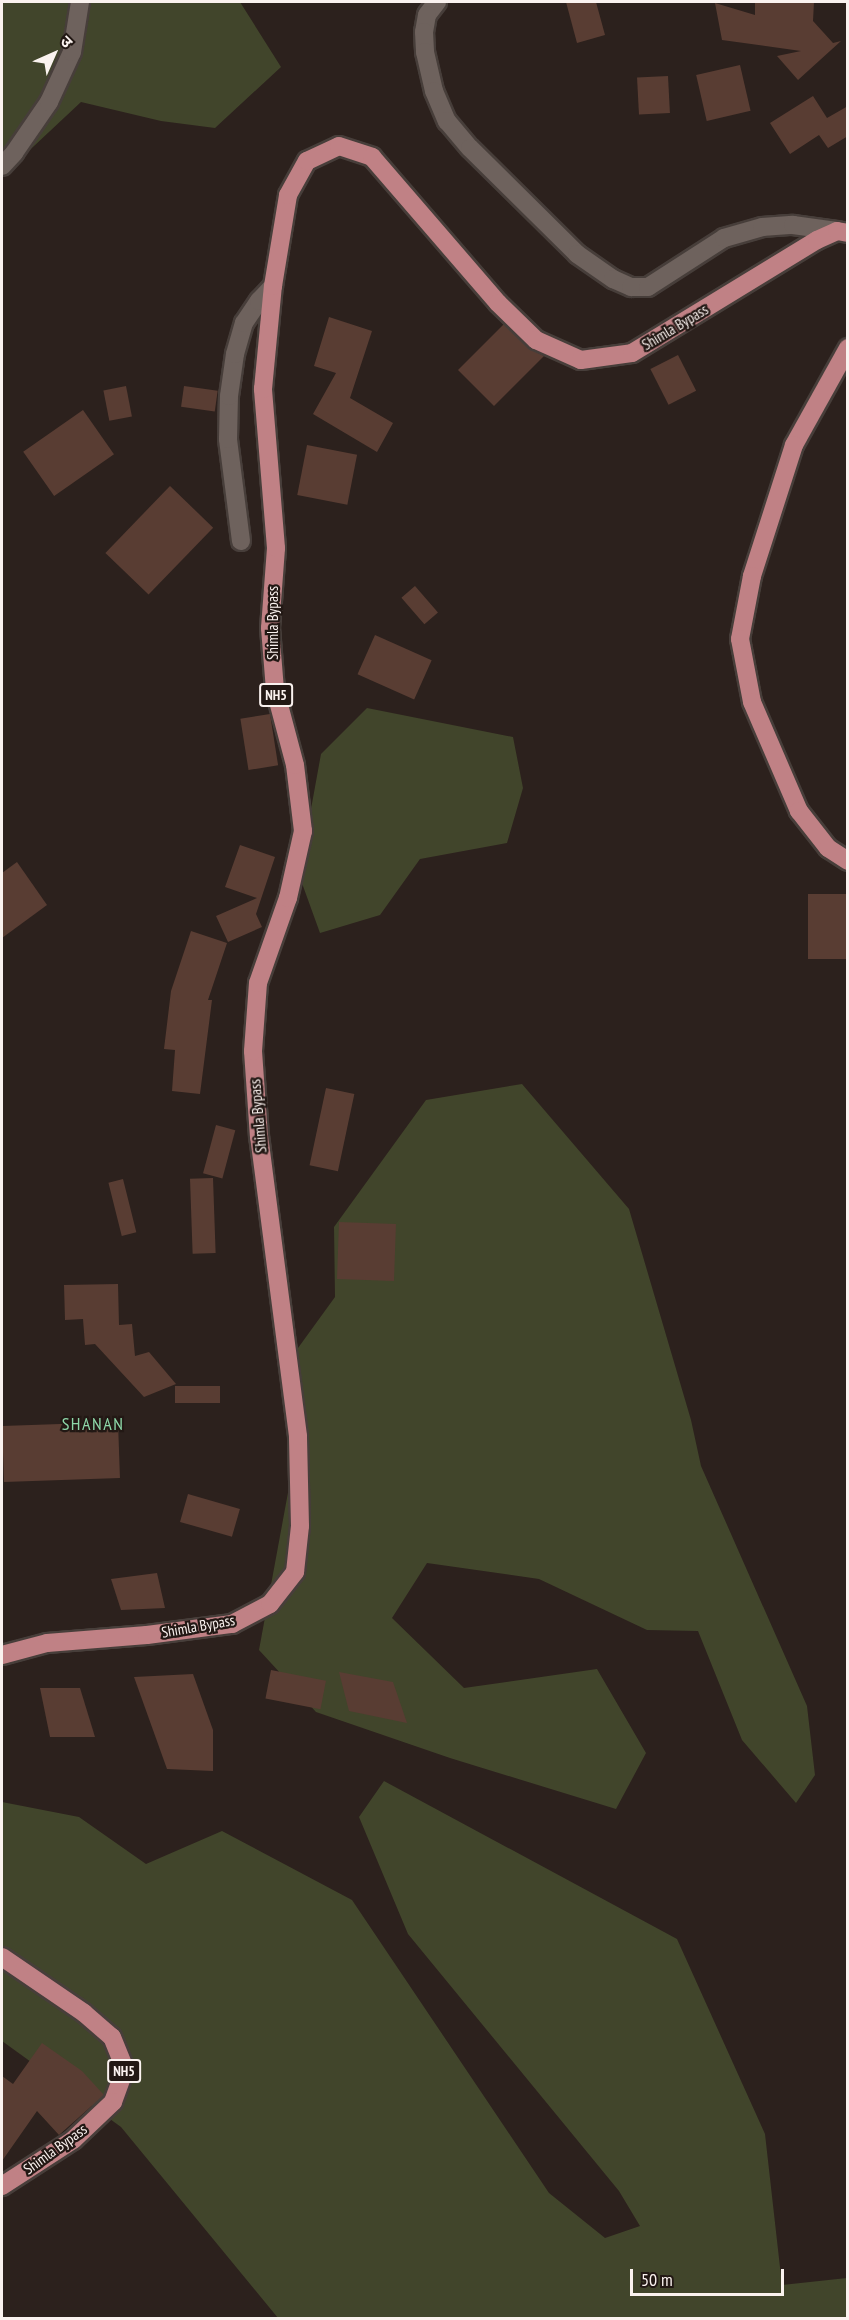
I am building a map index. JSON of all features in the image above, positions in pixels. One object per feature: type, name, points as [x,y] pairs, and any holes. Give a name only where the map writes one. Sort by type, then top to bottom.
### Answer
[{"type":"highway","name":"Shimla Bypass","points":[[2,1655],[47,1643],[147,1635],[232,1624],[270,1604],[295,1572],[300,1526],[298,1436],[259,1137],[253,1051],[258,983],[288,898],[303,831],[295,765],[275,690],[270,628],[276,548],[263,389],[273,286],[288,195],[307,161],[339,146],[372,157],[498,303],[536,340],[581,360],[632,353],[817,240],[842,232]]},
{"type":"highway","points":[[848,348],[794,445],[752,576],[740,639],[752,702],[799,811],[828,848],[848,861]]},
{"type":"highway","name":"Shimla Bypass","points":[[2,1957],[84,2013],[112,2037],[125,2068],[112,2102],[73,2140],[2,2187]]},
{"type":"street","points":[[2,166],[14,153],[49,102],[72,52],[80,2]]},
{"type":"street","points":[[437,2],[427,15],[424,33],[425,52],[434,91],[447,121],[470,148],[577,254],[613,279],[631,287],[648,287],[724,238],[762,227],[792,225],[842,232]]},
{"type":"street","points":[[242,541],[228,439],[229,396],[235,354],[244,323],[273,286]]},
{"type":"green space","points":[[2,2],[240,2],[281,67],[215,128],[161,121],[81,102],[2,176]]},
{"type":"green space","points":[[367,708],[513,737],[523,788],[507,843],[420,859],[380,915],[320,933],[299,875],[321,754]]},
{"type":"green space","points":[[522,1084],[629,1209],[691,1420],[701,1466],[807,1706],[815,1775],[796,1803],[742,1740],[698,1631],[647,1630],[539,1579],[427,1563],[392,1618],[464,1688],[597,1669],[646,1753],[616,1809],[450,1758],[316,1712],[259,1650],[294,1460],[298,1348],[335,1297],[334,1227],[426,1100]]},
{"type":"green space","points":[[384,1781],[677,1939],[765,2134],[782,2285],[847,2278],[847,2318],[278,2318],[121,2127],[2,2041],[2,1802],[79,1817],[146,1864],[222,1831],[352,1900],[549,2193],[605,2238],[640,2226],[619,2191],[408,1934],[359,1817]]},
{"type":"building","points":[[566,2],[596,2],[605,35],[577,43]]},
{"type":"building","points":[[755,2],[814,2],[813,21],[833,43],[841,41],[798,80],[777,56],[801,51],[722,40],[715,3],[755,15]]},
{"type":"building","points":[[740,65],[751,111],[707,121],[696,75]]},
{"type":"building","points":[[668,76],[670,113],[639,115],[637,78]]},
{"type":"building","points":[[813,96],[827,118],[848,106],[848,136],[828,148],[819,135],[790,154],[770,123]]},
{"type":"building","points":[[329,317],[372,331],[350,398],[393,423],[377,452],[313,414],[336,373],[314,366]]},
{"type":"building","points":[[504,324],[528,348],[544,356],[494,406],[458,370]]},
{"type":"building","points":[[678,355],[696,391],[669,405],[650,369]]},
{"type":"building","points":[[126,386],[132,416],[109,421],[103,390]]},
{"type":"building","points":[[184,386],[218,391],[215,412],[181,407]]},
{"type":"building","points":[[83,410],[114,454],[54,496],[23,452]]},
{"type":"building","points":[[307,445],[357,455],[347,505],[297,495]]},
{"type":"building","points":[[170,486],[213,528],[149,595],[105,553]]},
{"type":"building","points":[[415,586],[438,612],[424,624],[401,598]]},
{"type":"building","points":[[375,635],[432,660],[414,700],[358,674]]},
{"type":"building","points":[[270,714],[278,765],[249,770],[240,719]]},
{"type":"building","points":[[240,845],[275,857],[256,914],[262,927],[228,942],[216,916],[257,898],[225,887]]},
{"type":"building","points":[[17,862],[47,905],[2,938],[2,873]]},
{"type":"building","points":[[808,894],[848,894],[848,959],[808,959]]},
{"type":"building","points":[[191,931],[227,943],[208,1000],[212,1000],[200,1094],[172,1091],[175,1050],[164,1049],[171,991]]},
{"type":"building","points":[[326,1088],[354,1094],[338,1171],[310,1165]]},
{"type":"building","points":[[216,1125],[235,1130],[222,1178],[203,1173]]},
{"type":"building","points":[[213,1178],[216,1253],[193,1254],[190,1179]]},
{"type":"building","points":[[123,1179],[136,1232],[122,1236],[108,1183]]},
{"type":"building","points":[[339,1222],[396,1224],[394,1281],[337,1279]]},
{"type":"building","points":[[118,1284],[119,1325],[132,1324],[135,1356],[149,1352],[176,1384],[144,1397],[95,1344],[85,1345],[83,1319],[65,1320],[64,1285]]},
{"type":"building","points":[[175,1386],[220,1386],[220,1403],[175,1403]]},
{"type":"building","points":[[118,1422],[120,1478],[4,1482],[2,1426]]},
{"type":"building","points":[[188,1494],[240,1509],[232,1537],[180,1522]]},
{"type":"building","points":[[157,1573],[165,1608],[121,1610],[111,1579]]},
{"type":"building","points":[[271,1670],[326,1681],[320,1709],[265,1698]]},
{"type":"building","points":[[339,1672],[393,1682],[407,1723],[349,1711]]},
{"type":"building","points":[[193,1674],[213,1730],[213,1771],[167,1769],[134,1677]]},
{"type":"building","points":[[40,1688],[80,1688],[95,1737],[50,1737]]},
{"type":"building","points":[[42,2043],[82,2071],[104,2095],[59,2135],[37,2111],[2,2161],[2,2076],[13,2084]]},
{"type":"district","name":"SHANAN","points":[[93,1424]]}]
